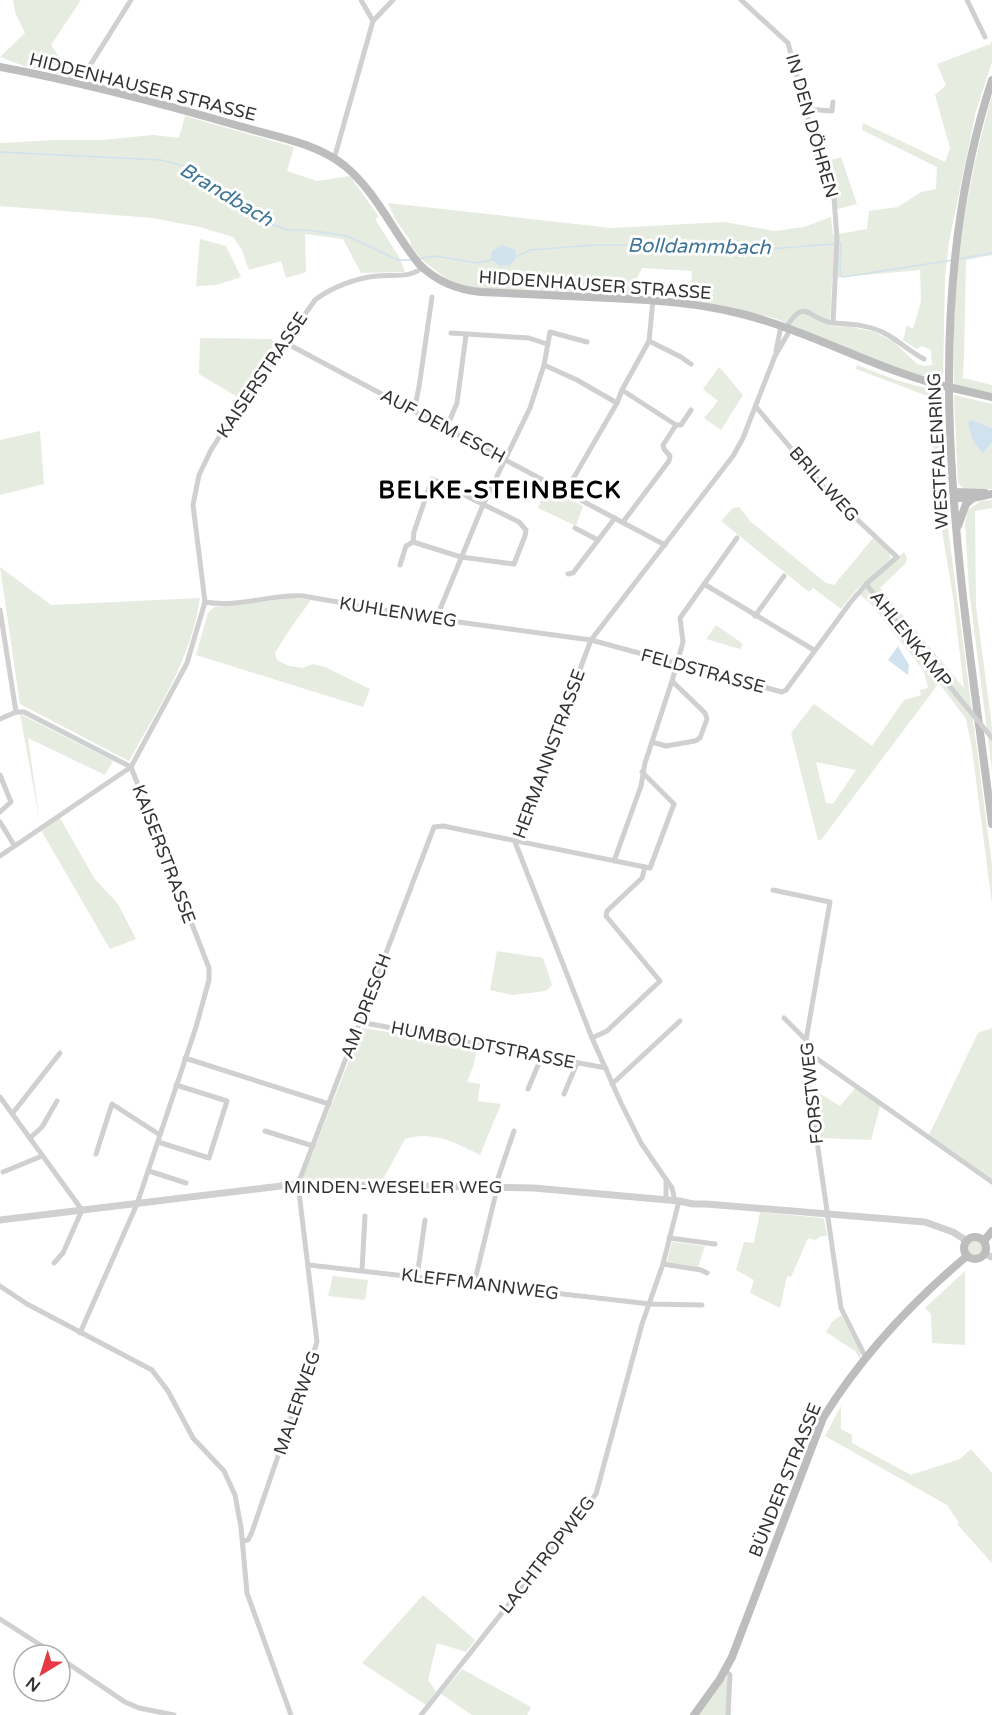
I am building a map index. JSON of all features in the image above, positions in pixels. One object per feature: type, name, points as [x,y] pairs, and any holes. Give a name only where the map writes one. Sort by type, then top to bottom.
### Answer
[{"type":"main road","name":"HIDDENHAUSER STRASSE","points":[[0,67],[147,100],[306,146],[334,159],[363,184],[419,263],[450,285],[474,291],[653,300],[705,306],[743,314],[786,328],[882,368],[992,397]]},
{"type":"main road","name":"WESTFALENRING","points":[[992,80],[977,132],[954,255],[949,381],[957,530],[992,824]]},
{"type":"main road","points":[[954,495],[992,494]]},
{"type":"main road","points":[[954,495],[974,498],[992,494]]},
{"type":"main road","points":[[957,530],[966,504],[974,498]]},
{"type":"main road","points":[[984,1241],[992,1231]]},
{"type":"main road","points":[[975,1237],[984,1241],[989,1255],[977,1260],[967,1256],[964,1250],[967,1241],[975,1237]]},
{"type":"main road","name":"BÜNDER STRASSE","points":[[694,1715],[725,1670],[735,1650],[823,1418],[842,1388],[867,1358],[930,1288],[967,1256]]},
{"type":"street","points":[[79,83],[131,0]]},
{"type":"street","points":[[361,0],[373,21]]},
{"type":"street","points":[[334,159],[373,21],[393,0]]},
{"type":"street","name":"IN DEN DÖHREN","points":[[741,0],[788,43],[807,109],[815,151],[834,197],[837,241],[833,323]]},
{"type":"street","points":[[967,0],[985,37]]},
{"type":"street","points":[[807,109],[832,111],[833,102]]},
{"type":"street","name":"KAISERSTRASSE","points":[[80,1333],[137,1204],[196,1027],[210,973],[131,767],[187,663],[206,602],[193,514],[195,485],[211,450],[309,307],[322,294],[361,279],[410,275],[419,263]]},
{"type":"street","points":[[414,411],[432,297]]},
{"type":"street","points":[[567,491],[649,341],[653,300]]},
{"type":"street","points":[[786,328],[794,315],[799,312],[811,313],[833,323],[872,328],[889,336],[924,359]]},
{"type":"street","name":"HERMANNSTRASSE","points":[[775,356],[786,328]]},
{"type":"street","name":"HERMANNSTRASSE","points":[[677,1201],[666,1178],[641,1143],[612,1084],[515,842],[591,640],[733,456],[756,407],[786,328]]},
{"type":"street","points":[[436,619],[483,504],[530,408],[544,365],[550,332],[587,342]]},
{"type":"street","points":[[451,333],[529,338],[547,344]]},
{"type":"street","points":[[446,429],[457,403],[466,334]]},
{"type":"street","points":[[649,341],[691,364]]},
{"type":"street","name":"AUF DEM ESCH","points":[[285,342],[665,545]]},
{"type":"street","points":[[544,365],[577,380],[617,403]]},
{"type":"street","points":[[622,390],[676,425],[681,425],[691,410]]},
{"type":"street","name":"BRILLWEG","points":[[756,407],[829,493],[897,557]]},
{"type":"street","points":[[622,522],[669,461],[670,456],[663,449],[663,445],[676,425]]},
{"type":"street","points":[[400,565],[406,546],[412,542],[432,479],[519,522],[526,530],[514,564],[461,557],[412,542]]},
{"type":"street","points":[[568,574],[573,573],[615,518]]},
{"type":"street","points":[[575,528],[598,540]]},
{"type":"street","points":[[614,861],[641,786],[642,772],[683,642],[680,618],[737,538]]},
{"type":"street","name":"FELDSTRASSE","points":[[591,640],[782,692],[866,584],[897,557]]},
{"type":"street","points":[[755,616],[784,576]]},
{"type":"street","points":[[704,584],[814,650]]},
{"type":"street","name":"AHLENKAMP","points":[[866,584],[992,738]]},
{"type":"street","name":"KUHLENWEG","points":[[206,602],[238,602],[296,596],[436,619],[591,640]]},
{"type":"street","points":[[0,610],[16,712]]},
{"type":"street","points":[[652,742],[666,746],[695,741],[700,738],[707,719],[705,713],[672,681]]},
{"type":"street","points":[[0,719],[16,712],[24,712],[131,767],[0,856]]},
{"type":"street","points":[[592,1038],[607,1031],[660,982],[660,979],[606,917],[607,910],[642,878],[674,804],[642,772]]},
{"type":"street","points":[[0,776],[11,802],[0,812]]},
{"type":"street","points":[[0,822],[14,845]]},
{"type":"street","name":"AM DRESCH","points":[[298,1184],[434,827],[443,826],[515,842]]},
{"type":"street","points":[[515,842],[648,867]]},
{"type":"street","name":"FORSTWEG","points":[[772,890],[830,902],[806,1040],[807,1076],[840,1308],[867,1358]]},
{"type":"street","points":[[784,1018],[806,1040]]},
{"type":"street","points":[[612,1084],[680,1020]]},
{"type":"street","name":"HUMBOLDTSTRASSE","points":[[360,1022],[606,1068]]},
{"type":"street","points":[[806,1051],[992,1182]]},
{"type":"street","points":[[0,1113],[10,1111],[60,1053]]},
{"type":"street","points":[[528,1089],[542,1056]]},
{"type":"street","points":[[185,1058],[329,1104]]},
{"type":"street","points":[[564,1094],[577,1063]]},
{"type":"street","points":[[158,1142],[209,1158],[227,1101],[176,1085]]},
{"type":"street","points":[[0,1097],[82,1210],[63,1253],[54,1263]]},
{"type":"street","points":[[30,1138],[42,1127],[57,1101]]},
{"type":"street","points":[[96,1154],[112,1104],[160,1135]]},
{"type":"street","points":[[265,1131],[313,1146]]},
{"type":"street","points":[[495,1186],[514,1131]]},
{"type":"street","points":[[3,1172],[42,1156]]},
{"type":"street","points":[[148,1171],[186,1183]]},
{"type":"street","points":[[666,1178],[666,1200]]},
{"type":"street","name":"MINDEN-WESELER WEG","points":[[0,1220],[298,1184],[495,1186],[677,1201],[688,1199],[706,1204],[925,1222],[953,1232],[967,1241]]},
{"type":"street","name":"MALERWEG","points":[[243,1542],[248,1540],[252,1532],[316,1350],[315,1315],[298,1184]]},
{"type":"street","points":[[474,1284],[495,1197]]},
{"type":"street","name":"LACHTROPWEG","points":[[421,1715],[596,1494],[642,1324],[663,1264],[677,1201]]},
{"type":"street","points":[[362,1270],[365,1216]]},
{"type":"street","points":[[417,1276],[425,1220]]},
{"type":"street","points":[[669,1238],[715,1244]]},
{"type":"street","points":[[663,1264],[702,1270],[707,1273]]},
{"type":"street","name":"KLEFFMANNWEG","points":[[309,1265],[650,1304]]},
{"type":"street","points":[[0,1286],[27,1304],[80,1333],[146,1365],[159,1377],[186,1429],[215,1461],[235,1495],[243,1542],[247,1593],[291,1715]]},
{"type":"street","points":[[650,1304],[702,1305]]},
{"type":"street","points":[[0,1619],[37,1643]]},
{"type":"street","points":[[72,1666],[126,1702],[139,1708],[174,1715]]},
{"type":"street","points":[[725,1670],[730,1675],[728,1715]]},
{"type":"shaded area","points":[[13,0],[81,0],[51,45],[63,63],[79,73],[77,78],[24,66],[0,57],[25,33],[15,12]]},
{"type":"shaded area","points":[[992,41],[992,62],[976,111],[949,242],[945,277],[943,380],[898,370],[774,318],[691,301],[692,271],[642,268],[628,296],[481,289],[463,286],[448,280],[422,260],[411,246],[410,240],[395,219],[388,203],[612,228],[724,222],[775,231],[804,227],[831,217],[833,235],[867,229],[869,211],[898,207],[921,192],[936,189],[937,167],[862,130],[863,123],[945,162],[950,148],[935,95],[946,85],[937,64],[990,45]],"holes":[[[920,270],[921,301],[913,329],[907,325],[903,340],[917,349],[922,346],[931,350],[932,365],[917,364],[894,342],[875,332],[852,327],[830,326],[832,278]]]},
{"type":"shaded area","points":[[992,96],[992,255],[966,260],[963,378],[992,385],[992,393],[954,385],[953,349],[961,239],[974,167]]},
{"type":"shaded area","points":[[185,116],[294,147],[287,171],[317,181],[350,176],[379,217],[375,219],[399,257],[405,272],[361,273],[343,239],[305,234],[306,272],[286,278],[281,261],[249,270],[242,250],[233,237],[200,227],[152,218],[0,206],[0,143],[103,140],[153,135],[179,138]]},
{"type":"shaded area","points":[[841,157],[857,204],[838,209],[824,162]]},
{"type":"shaded area","points":[[200,239],[226,246],[241,277],[216,285],[196,286]]},
{"type":"shaded area","points":[[200,338],[271,339],[276,343],[239,398],[199,374]]},
{"type":"shaded area","points":[[857,365],[896,380],[943,393],[941,438],[946,512],[992,865],[992,904],[966,719],[939,683],[821,840],[818,840],[791,733],[814,704],[872,746],[904,700],[921,695],[920,690],[928,688],[924,671],[871,604],[859,594],[904,552],[907,558],[906,563],[880,588],[964,688],[953,597],[938,507],[933,450],[933,398],[856,369]],"holes":[[[816,762],[856,770],[833,804],[826,803]]]},
{"type":"shaded area","points":[[719,367],[743,395],[721,430],[704,418],[718,401],[703,389]]},
{"type":"shaded area","points":[[954,395],[992,404],[992,428],[972,420],[972,430],[973,438],[983,454],[992,442],[992,489],[964,489],[958,483]]},
{"type":"shaded area","points":[[40,431],[44,484],[0,495],[0,440]]},
{"type":"shaded area","points":[[546,488],[583,506],[576,526],[538,508]]},
{"type":"shaded area","points":[[992,500],[992,508],[975,511],[976,606],[992,727],[992,770],[969,590],[965,523],[968,510],[981,501]]},
{"type":"shaded area","points":[[739,507],[751,522],[826,583],[834,585],[873,538],[889,552],[891,558],[857,589],[841,609],[813,588],[809,592],[721,521],[733,508]]},
{"type":"shaded area","points":[[0,567],[51,605],[200,598],[196,621],[181,663],[129,761],[20,704]]},
{"type":"shaded area","points":[[293,598],[311,600],[275,653],[277,660],[289,666],[302,668],[313,664],[325,667],[370,689],[363,707],[196,655],[208,613],[214,607]]},
{"type":"shaded area","points":[[716,625],[743,644],[740,649],[706,639]]},
{"type":"shaded area","points":[[20,714],[113,761],[105,775],[28,738],[40,823]]},
{"type":"shaded area","points":[[60,818],[94,878],[118,904],[136,939],[110,949],[41,830]]},
{"type":"shaded area","points":[[497,951],[543,958],[552,985],[546,991],[512,995],[490,990]]},
{"type":"shaded area","points":[[362,1028],[477,1046],[474,1064],[467,1082],[480,1084],[478,1101],[501,1104],[480,1155],[444,1139],[415,1137],[405,1139],[383,1179],[302,1180]]},
{"type":"shaded area","points":[[992,1028],[992,1179],[929,1135],[978,1033]]},
{"type":"shaded area","points":[[857,1086],[881,1103],[871,1140],[820,1138],[814,1090],[840,1106]]},
{"type":"shaded area","points":[[760,1212],[824,1219],[827,1236],[821,1236],[815,1240],[808,1238],[791,1277],[787,1276],[780,1308],[750,1293],[754,1280],[736,1270],[744,1242],[754,1243]]},
{"type":"shaded area","points":[[975,1241],[983,1249],[975,1257],[967,1249]]},
{"type":"shaded area","points":[[672,1242],[705,1246],[698,1267],[667,1262]]},
{"type":"shaded area","points":[[965,1271],[965,1345],[932,1343],[931,1314],[925,1308]]},
{"type":"shaded area","points":[[333,1276],[368,1280],[365,1300],[328,1296]]},
{"type":"shaded area","points":[[841,1315],[861,1352],[860,1359],[855,1351],[826,1332],[832,1322]]},
{"type":"shaded area","points":[[841,1406],[841,1429],[852,1435],[852,1443],[911,1475],[960,1459],[971,1449],[992,1473],[992,1563],[957,1524],[959,1523],[947,1505],[825,1436]]},
{"type":"shaded area","points":[[423,1595],[475,1640],[466,1652],[437,1643],[428,1680],[436,1691],[426,1705],[362,1663]]},
{"type":"shaded area","points":[[462,1669],[531,1707],[527,1715],[472,1715],[441,1694]]},
{"type":"shaded area","points":[[728,1676],[731,1715],[698,1715],[722,1681]]},
{"type":"water","points":[[502,245],[515,250],[517,257],[510,265],[500,266],[491,259],[492,251]]},
{"type":"water","points":[[972,420],[992,428],[992,442],[983,454],[975,444],[970,432],[968,423]]},
{"type":"water","points":[[898,646],[909,665],[908,675],[888,660]]},
{"type":"waterway","name":"Brandbach","points":[[0,152],[161,160],[184,166],[266,222],[287,230],[308,230],[347,236],[398,260],[413,260]]},
{"type":"waterway","name":"Bolldammbach","points":[[839,243],[841,243],[840,274],[843,277],[953,260]]},
{"type":"waterway","name":"Bolldammbach","points":[[518,256],[530,250],[595,245],[692,245],[741,251],[834,244]]},
{"type":"waterway","name":"Bolldammbach","points":[[957,259],[992,253]]},
{"type":"waterway","name":"Brandbach","points":[[418,259],[435,256],[477,263],[492,260]]},
{"type":"district","name":"BELKE-STEINBECK","points":[[500,490]]}]
